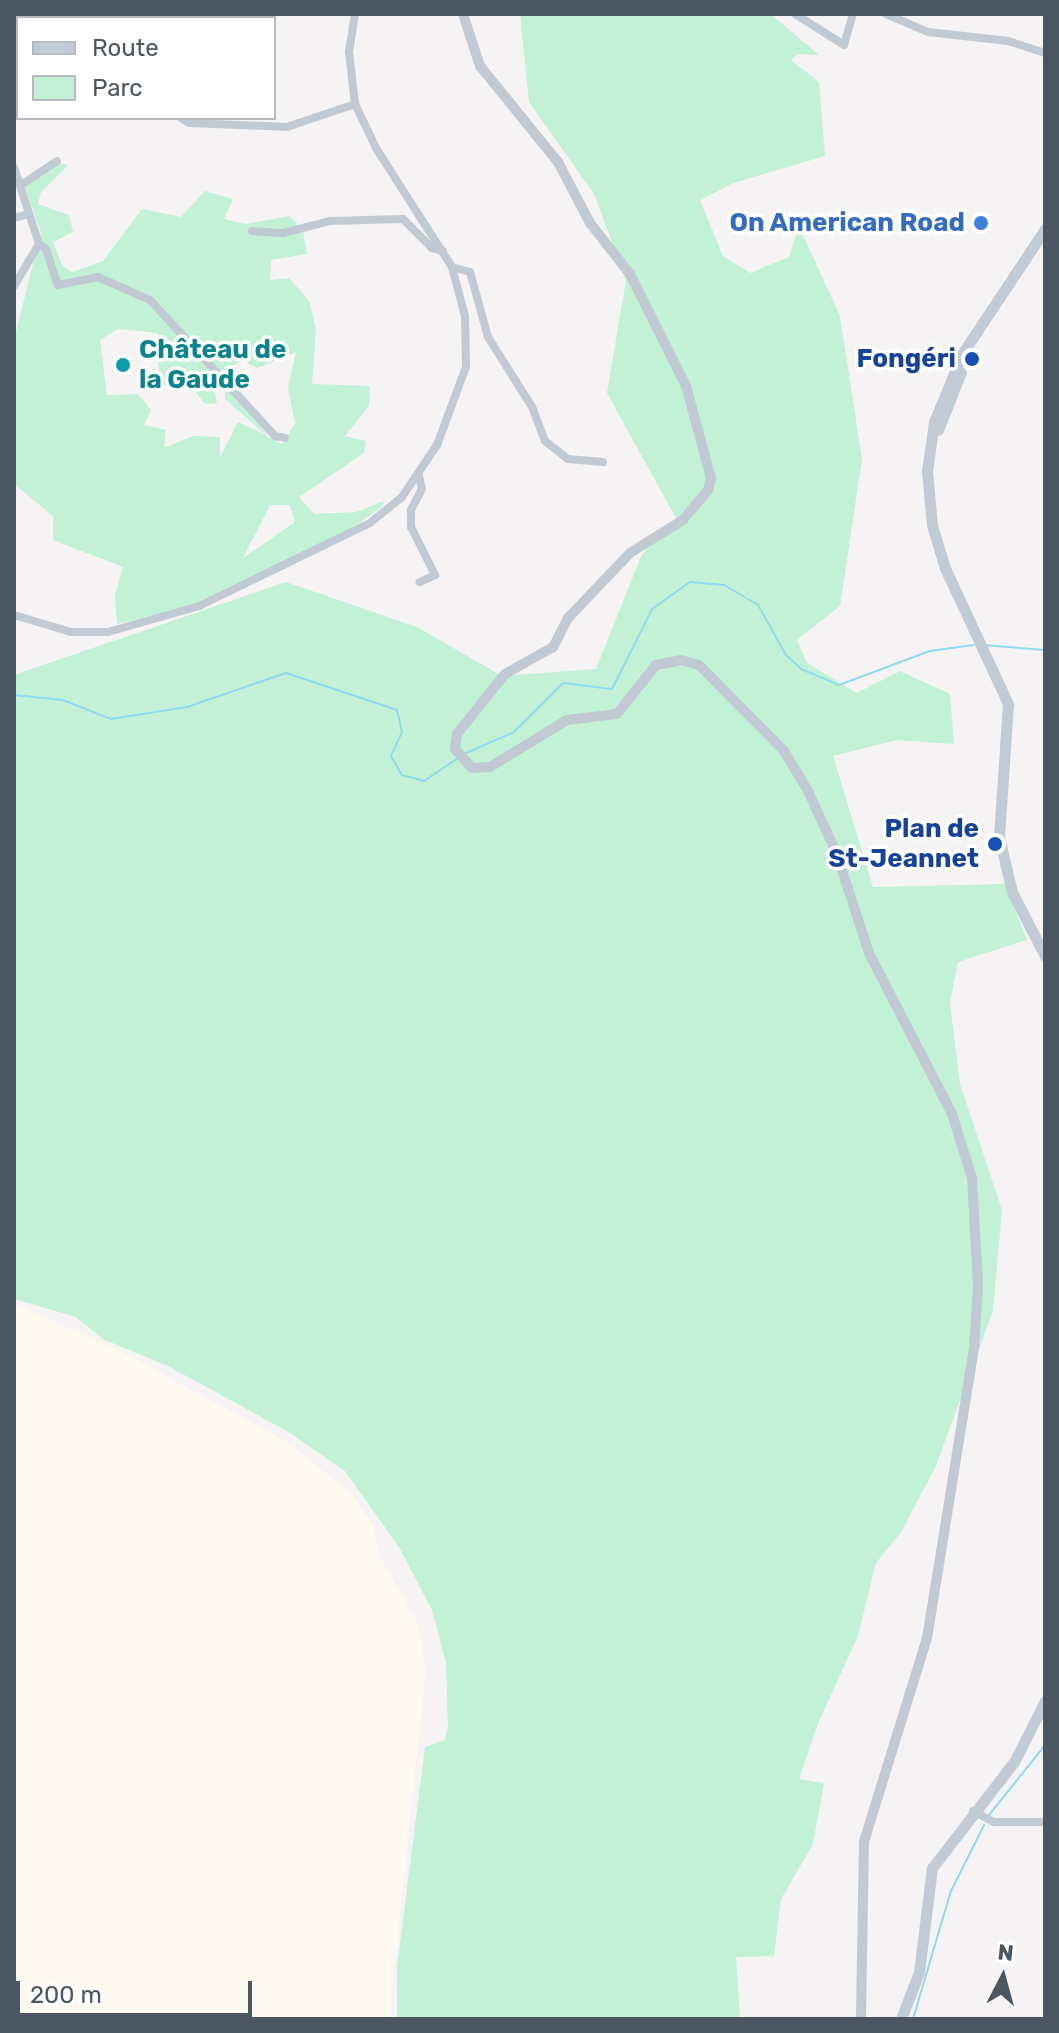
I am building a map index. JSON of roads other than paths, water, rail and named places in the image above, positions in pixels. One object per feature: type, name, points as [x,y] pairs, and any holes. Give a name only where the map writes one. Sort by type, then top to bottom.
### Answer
[{"type":"main road","points":[[1045,229],[975,335],[929,453],[929,504],[937,544],[985,650],[1010,716],[998,806],[1002,857],[1020,911],[1045,956]]},
{"type":"main road","points":[[901,2019],[919,1972],[932,1868],[1025,1745],[1045,1701]]},
{"type":"street","points":[[14,615],[71,632],[108,632],[199,606],[370,523],[419,476],[449,417],[466,367],[465,316],[452,267],[376,148],[355,104],[349,52],[355,14]]},
{"type":"street","points":[[463,14],[480,66],[558,162],[590,223],[630,274],[686,386],[711,478],[708,490],[683,520],[630,553],[568,618],[553,647],[505,674],[457,734],[455,749],[472,768],[498,764],[567,720],[617,714],[634,699],[651,669],[663,662],[699,665],[784,751],[808,791],[836,852],[869,953],[964,1143],[975,1209],[976,1333],[927,1638],[864,1842],[861,2019]]},
{"type":"street","points":[[795,14],[844,45],[853,14]]},
{"type":"street","points":[[886,14],[928,32],[1008,41],[1045,53]]},
{"type":"street","points":[[195,120],[260,129],[287,127],[355,104]]},
{"type":"street","points":[[21,185],[57,161]]},
{"type":"street","points":[[14,167],[39,244],[46,249],[58,285],[98,277],[150,300],[275,436],[285,438]]},
{"type":"street","points":[[14,218],[28,214]]},
{"type":"street","points":[[252,231],[403,219],[432,248],[443,251]]},
{"type":"street","points":[[14,286],[39,244]]},
{"type":"street","points":[[452,267],[470,272],[488,337],[532,407],[545,441],[568,459],[603,462]]},
{"type":"street","points":[[419,476],[422,489],[410,516],[411,527],[435,575],[420,582]]},
{"type":"street","points":[[973,1811],[994,1822],[1045,1822]]},
{"type":"waterway","points":[[466,753],[514,732],[563,683],[612,689],[652,609],[690,582],[724,585],[758,605],[786,655],[801,669],[839,685],[930,651],[974,645]]},
{"type":"waterway","points":[[984,645],[1045,650]]},
{"type":"waterway","points":[[14,695],[63,700],[111,719],[187,707],[286,673],[397,710],[402,732],[391,756],[402,775],[424,781],[457,759]]},
{"type":"waterway","points":[[989,1815],[1045,1745]]},
{"type":"waterway","points":[[913,2019],[951,1891],[984,1825]]},
{"type":"place","name":"On American Road","points":[[981,223]]},
{"type":"place","name":"Fongéri","points":[[972,359]]},
{"type":"place","name":"Château de la Gaude","points":[[123,365]]},
{"type":"place","name":"Plan de St-Jeannet","points":[[995,844]]}]
